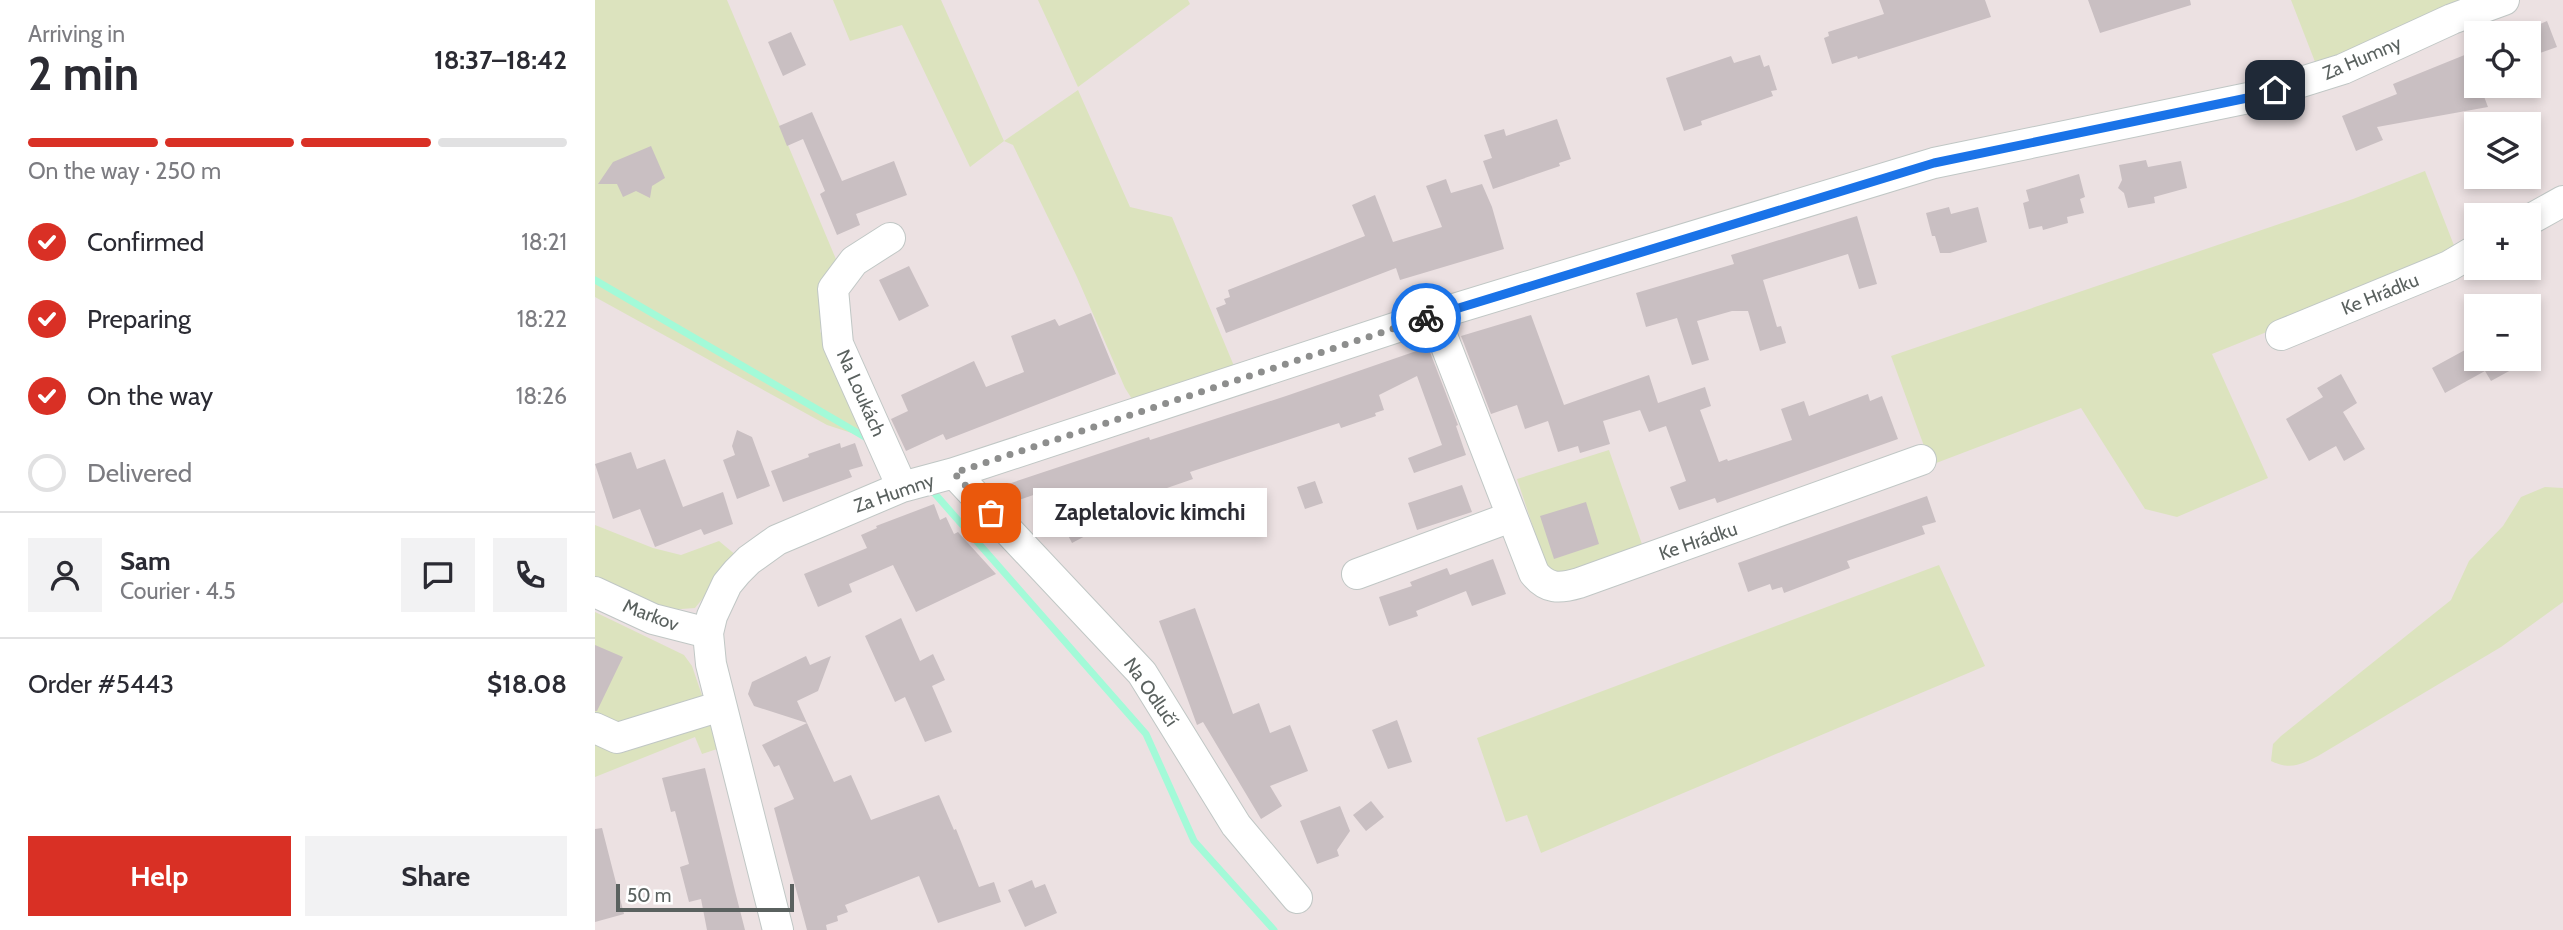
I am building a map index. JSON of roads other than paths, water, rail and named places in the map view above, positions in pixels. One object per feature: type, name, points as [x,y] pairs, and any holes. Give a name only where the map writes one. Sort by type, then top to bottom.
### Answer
[{"type":"street","name":"Za Humny","points":[[778,930],[711,664],[708,633],[712,616],[727,584],[749,560],[792,532],[925,481],[1434,315],[1934,163],[2252,97],[2343,69],[2452,19],[2504,0]]},
{"type":"street","points":[[2541,213],[2563,201]]},
{"type":"street","name":"Na Loukách","points":[[890,238],[854,261],[833,289],[838,344],[887,452],[925,481]]},
{"type":"street","name":"Ke Hrádku","points":[[2281,335],[2449,266],[2464,257]]},
{"type":"street","name":"Ke Hrádku","points":[[1434,315],[1534,573],[1546,585],[1567,587],[1921,460]]},
{"type":"street","name":"Na Odlučí","points":[[925,481],[1142,673],[1236,825],[1297,898]]},
{"type":"street","points":[[1357,574],[1511,517]]},
{"type":"street","name":"Markov","points":[[595,592],[653,620],[708,633]]},
{"type":"street","points":[[595,727],[617,738],[721,706]]},
{"type":"waterway","points":[[595,280],[870,440]]},
{"type":"waterway","points":[[929,487],[1146,734],[1194,841],[1274,930]]},
{"type":"place","name":"Zapletalovic kimchi","points":[[991,513]]}]
